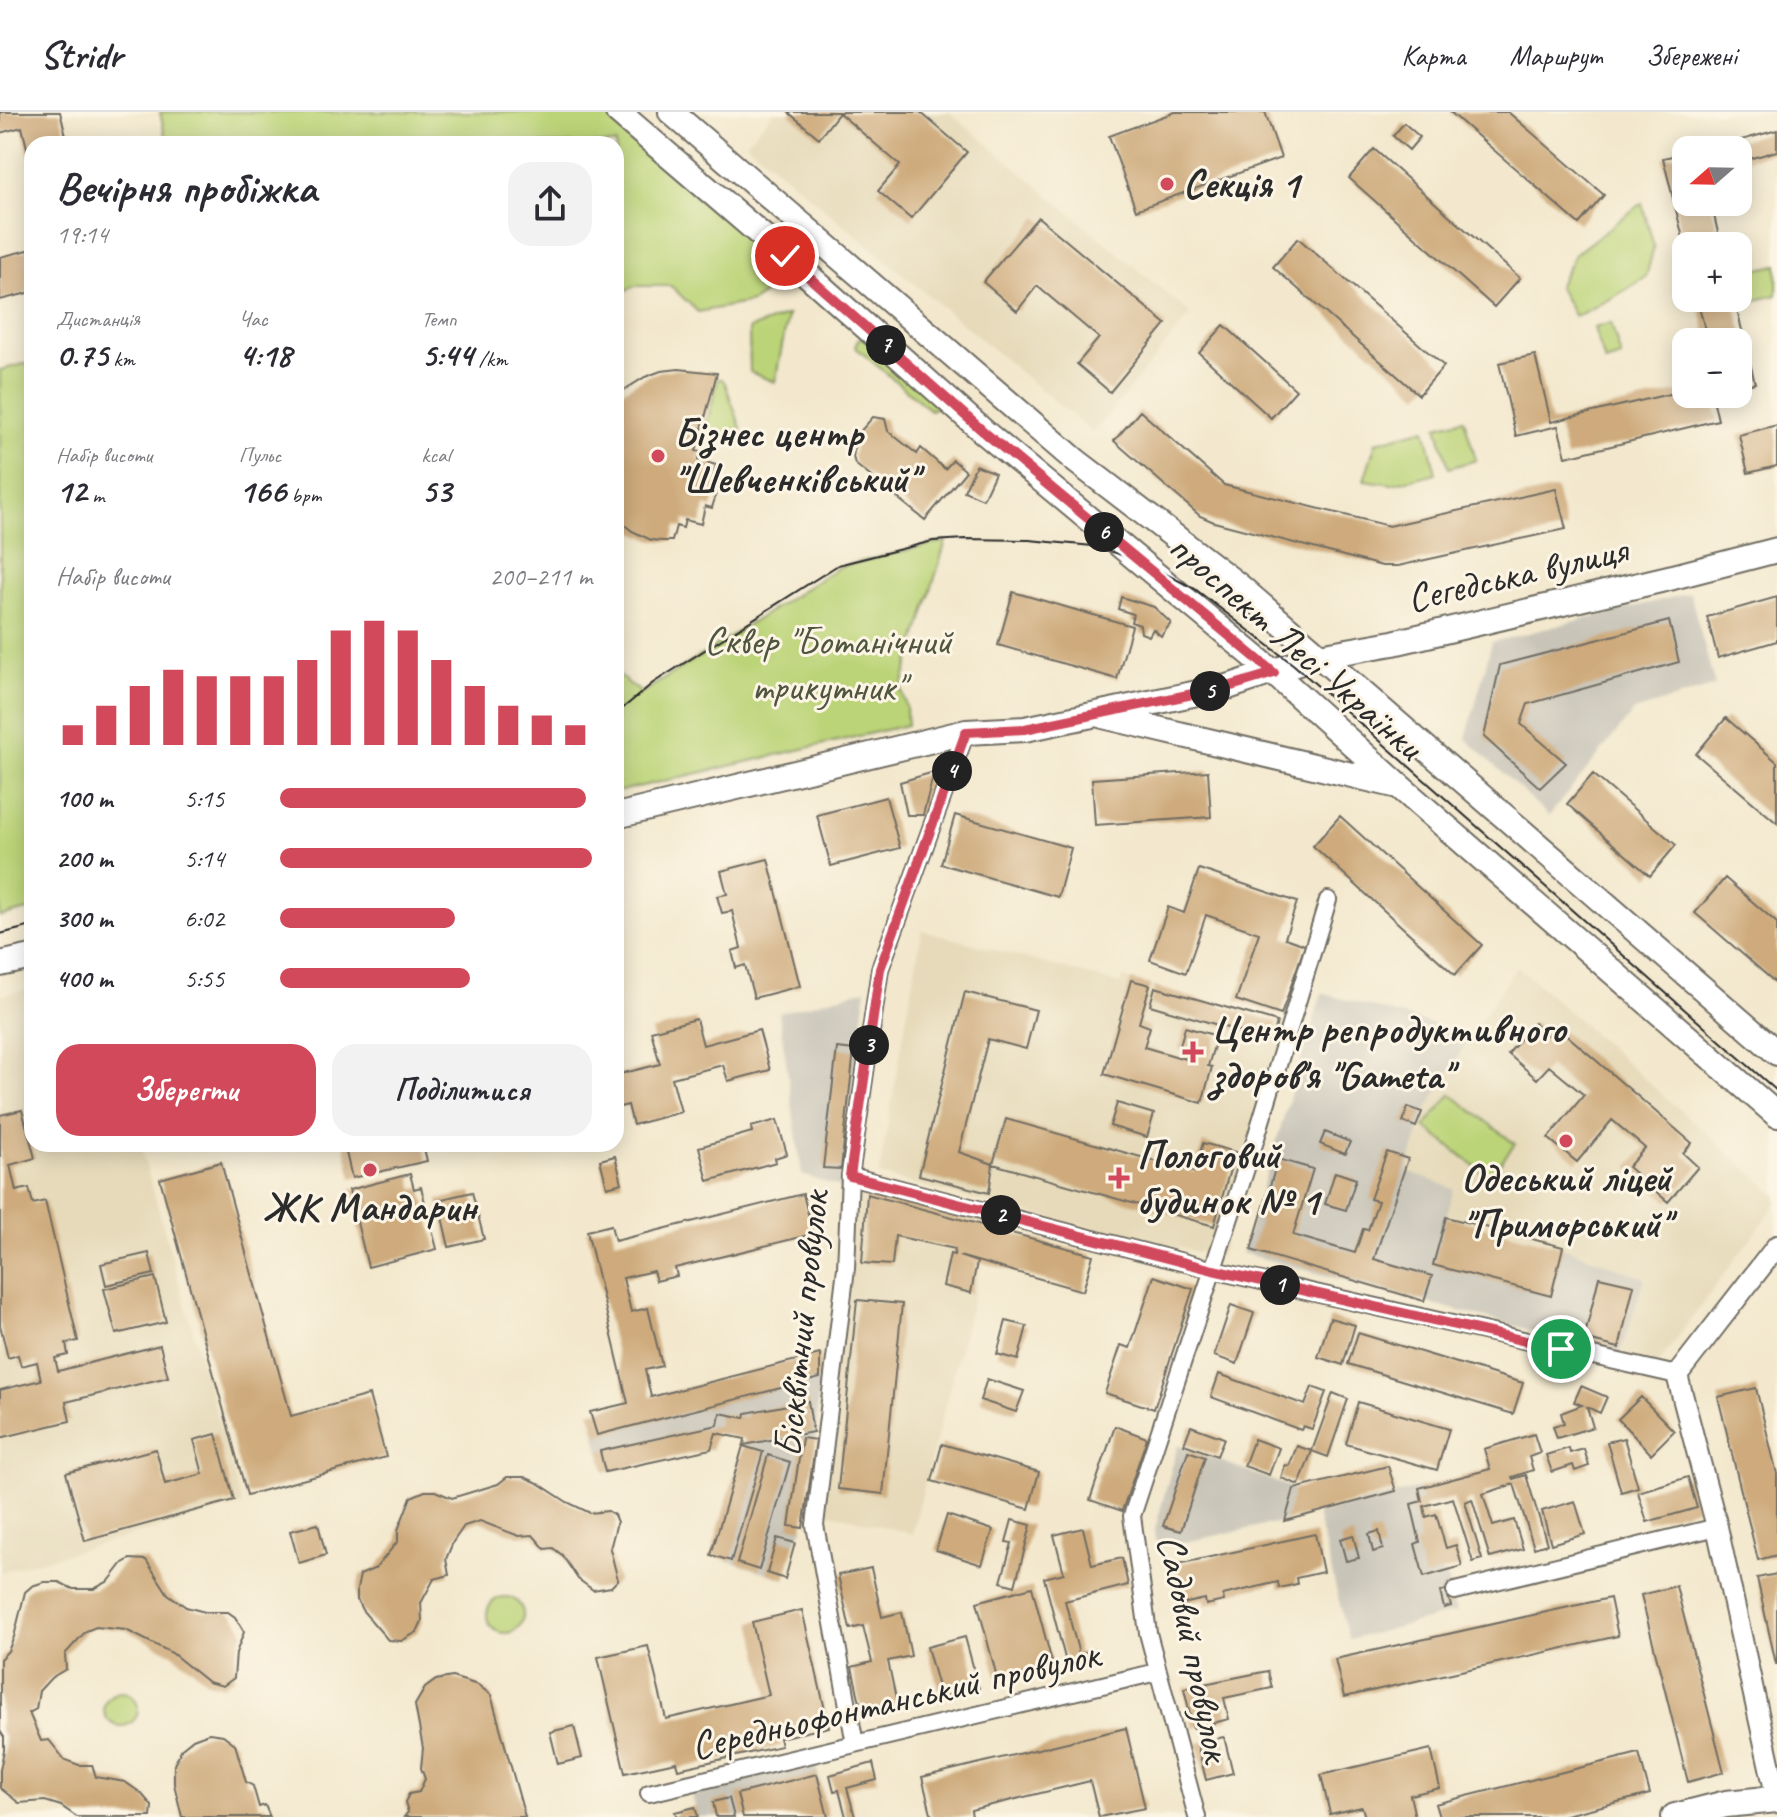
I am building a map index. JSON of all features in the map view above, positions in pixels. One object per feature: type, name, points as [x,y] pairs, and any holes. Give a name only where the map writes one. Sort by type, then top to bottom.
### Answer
[{"type":"main road","name":"проспект Лесі Українки","points":[[618,112],[984,432],[1274,673],[1777,1115]]},
{"type":"main road","name":"проспект Лесі Українки","points":[[671,112],[1076,461],[1239,586],[1777,1053]]},
{"type":"main road","name":"Сегедська вулиця","points":[[624,814],[966,732],[1025,729],[1231,686],[1319,656],[1393,643],[1777,550]]},
{"type":"main road","points":[[1097,714],[1399,786]]},
{"type":"main road","points":[[0,964],[24,959]]},
{"type":"main road","points":[[1675,1817],[1726,1804],[1777,1799]]},
{"type":"main road","points":[[1750,1817],[1777,1799]]},
{"type":"street","name":"Бісквітний провулок","points":[[855,1744],[815,1525],[846,1268],[850,1176],[880,969],[966,732]]},
{"type":"street","name":"Садовий провулок","points":[[1197,1817],[1148,1633],[1132,1516],[1213,1270],[1328,900]]},
{"type":"street","points":[[850,1176],[1213,1270],[1677,1375]]},
{"type":"street","points":[[1677,1375],[1777,1246]]},
{"type":"street","points":[[1677,1375],[1717,1527],[1777,1799]]},
{"type":"street","points":[[1455,1591],[1717,1527]]},
{"type":"street","name":"Середньофонтанський провулок","points":[[649,1793],[1157,1672]]},
{"type":"shaded area","points":[[774,112],[949,112],[1191,314],[1093,433],[746,143]]},
{"type":"shaded area","points":[[1690,593],[1715,686],[1634,711],[1549,816],[1466,739],[1492,642]]},
{"type":"shaded area","points":[[922,930],[1120,984],[1123,978],[1292,1026],[1220,1257],[879,1175]]},
{"type":"shaded area","name":"Одеський ліцей \"Приморський\"","points":[[1517,966],[1777,1196],[1777,1203],[1658,1364],[1620,1354],[1645,1278],[1563,1247],[1446,1217],[1407,1171],[1426,1111]]},
{"type":"shaded area","points":[[866,989],[843,1188],[802,1175],[779,1013]]},
{"type":"shaded area","points":[[24,990],[24,1152],[142,1152],[242,1505],[0,1572],[0,995]]},
{"type":"shaded area","points":[[1322,993],[1471,1035],[1426,1111],[1407,1171],[1454,1189],[1446,1217],[1563,1247],[1645,1278],[1620,1354],[1242,1253]]},
{"type":"shaded area","points":[[852,1178],[1008,1220],[996,1266],[982,1262],[912,1534],[819,1510]]},
{"type":"shaded area","points":[[820,1354],[816,1440],[803,1528],[795,1543],[785,1579],[711,1555],[745,1439],[716,1433],[711,1449],[605,1472],[590,1412]]},
{"type":"shaded area","points":[[1178,1445],[1294,1489],[1285,1521],[1157,1548],[1154,1533]]},
{"type":"shaded area","points":[[1419,1488],[1441,1575],[1446,1574],[1456,1612],[1349,1640],[1317,1514]]},
{"type":"shaded area","points":[[814,1756],[828,1817],[698,1817],[689,1785]]},
{"type":"green space","points":[[160,112],[606,112],[793,274],[752,302],[698,312],[671,286],[635,286],[624,291],[624,136],[165,136]]},
{"type":"green space","points":[[1642,203],[1654,247],[1646,277],[1575,317],[1558,286],[1575,254]]},
{"type":"green space","points":[[1777,265],[1777,295],[1756,300],[1752,270]]},
{"type":"green space","points":[[788,315],[775,382],[750,372],[749,329]]},
{"type":"green space","points":[[1611,323],[1621,357],[1605,362],[1594,328]]},
{"type":"green space","points":[[863,337],[938,404],[935,408],[930,410],[855,347],[858,339]]},
{"type":"green space","points":[[24,364],[24,911],[0,917],[0,370]]},
{"type":"green space","points":[[718,379],[725,383],[741,428],[739,437],[728,439],[708,435],[705,431]]},
{"type":"green space","points":[[1464,419],[1476,460],[1449,468],[1437,426]]},
{"type":"green space","points":[[1425,429],[1436,473],[1392,484],[1364,480],[1376,442]]},
{"type":"green space","name":"Сквер \"Ботанічний трикутник\"","points":[[946,541],[901,689],[907,725],[624,790],[624,680],[642,693],[839,567]]},
{"type":"green space","points":[[1451,1094],[1515,1144],[1489,1177],[1425,1127]]},
{"type":"green space","points":[[505,1597],[517,1603],[523,1615],[517,1627],[505,1633],[493,1627],[487,1615],[493,1603]]},
{"type":"green space","points":[[121,1692],[133,1697],[138,1709],[133,1721],[121,1726],[109,1721],[104,1709],[109,1697]]},
{"type":"building","points":[[0,112],[60,112],[66,136],[24,136],[22,127],[0,133]]},
{"type":"building","points":[[788,112],[920,112],[967,152],[911,219],[878,191],[900,165],[839,113],[819,138]]},
{"type":"building","name":"Секція 1","points":[[1175,112],[1265,112],[1281,158],[1136,210],[1109,136]]},
{"type":"building","points":[[1450,112],[1508,112],[1604,195],[1579,224]]},
{"type":"building","points":[[1404,123],[1420,137],[1409,150],[1393,136]]},
{"type":"building","points":[[1777,130],[1777,151],[1752,158],[1752,137]]},
{"type":"building","points":[[1374,149],[1520,278],[1494,307],[1349,178]]},
{"type":"building","points":[[1672,156],[1672,194],[1663,158]]},
{"type":"building","points":[[1678,216],[1714,216],[1718,232],[1682,232]]},
{"type":"building","points":[[1038,217],[1166,324],[1110,392],[1077,364],[1099,338],[1037,286],[1017,311],[983,282]]},
{"type":"building","points":[[1298,238],[1444,366],[1419,395],[1273,267]]},
{"type":"building","points":[[24,251],[24,294],[0,300],[0,257]]},
{"type":"building","points":[[1700,312],[1737,312],[1741,328],[1704,328]]},
{"type":"building","points":[[1224,325],[1296,390],[1271,418],[1199,353]]},
{"type":"building","points":[[1535,355],[1551,422],[1672,393],[1672,408],[1715,408],[1718,420],[1566,457],[1558,426],[1516,436],[1499,363]]},
{"type":"building","name":"Бізнес центр \"Шевченківський\"","points":[[679,369],[717,373],[696,451],[701,452],[698,460],[716,465],[712,482],[719,484],[712,508],[705,506],[701,524],[685,520],[683,528],[676,526],[672,541],[651,540],[624,524],[624,390],[661,371]]},
{"type":"building","points":[[1140,411],[1224,485],[1389,526],[1556,489],[1566,529],[1398,566],[1382,566],[1214,522],[1200,516],[1114,441]]},
{"type":"building","points":[[873,417],[885,419],[888,431],[917,454],[921,448],[945,469],[953,460],[966,471],[925,520],[855,464],[853,457],[857,435]]},
{"type":"building","points":[[1777,425],[1777,466],[1748,473],[1739,435]]},
{"type":"building","points":[[976,465],[995,473],[983,499],[964,491]]},
{"type":"building","points":[[1013,592],[1132,626],[1117,679],[998,645]]},
{"type":"building","points":[[1121,597],[1154,607],[1171,623],[1161,636],[1153,629],[1149,636],[1141,633],[1140,625],[1131,622],[1133,614],[1118,609]]},
{"type":"building","points":[[1777,597],[1777,641],[1718,658],[1707,617]]},
{"type":"building","points":[[1669,621],[1679,662],[1528,704],[1521,724],[1566,763],[1540,788],[1484,737],[1500,665]]},
{"type":"building","points":[[1726,718],[1777,762],[1777,823],[1696,754]]},
{"type":"building","points":[[1208,771],[1211,817],[1095,825],[1092,779]]},
{"type":"building","points":[[934,772],[923,815],[907,815],[900,782]]},
{"type":"building","points":[[1593,774],[1676,845],[1650,876],[1567,804]]},
{"type":"building","points":[[886,797],[900,848],[831,866],[817,815]]},
{"type":"building","points":[[955,815],[1071,848],[1058,897],[941,864]]},
{"type":"building","points":[[1340,816],[1482,945],[1455,975],[1313,846]]},
{"type":"building","points":[[768,859],[800,986],[754,998],[745,965],[736,968],[732,951],[741,948],[732,911],[722,913],[717,896],[727,894],[721,871]]},
{"type":"building","points":[[1199,869],[1297,902],[1285,938],[1305,945],[1281,1015],[1236,1000],[1259,933],[1206,915],[1186,973],[1150,960],[1168,907],[1184,913]]},
{"type":"building","points":[[1725,878],[1777,923],[1777,984],[1695,913]]},
{"type":"building","points":[[1131,980],[1150,985],[1139,1023],[1150,1027],[1144,1047],[1185,1059],[1187,1052],[1179,1049],[1185,1027],[1217,1036],[1202,1103],[1104,1074]]},
{"type":"building","points":[[1155,987],[1277,1022],[1272,1041],[1150,1005]]},
{"type":"building","points":[[965,992],[1036,1010],[1026,1049],[988,1039],[959,1152],[993,1164],[989,1193],[919,1175]]},
{"type":"building","points":[[696,1019],[703,1045],[759,1030],[770,1070],[728,1081],[723,1065],[672,1078],[681,1112],[633,1125],[628,1105],[624,1106],[624,1073],[660,1064],[651,1031]]},
{"type":"building","points":[[1534,1023],[1547,1035],[1555,1025],[1692,1143],[1683,1153],[1698,1167],[1668,1202],[1628,1167],[1645,1148],[1612,1120],[1577,1162],[1548,1138],[1584,1095],[1549,1066],[1537,1079],[1508,1054]]},
{"type":"building","points":[[837,1048],[854,1050],[841,1169],[823,1168]]},
{"type":"building","points":[[1117,1103],[1154,1114],[1147,1137],[1110,1126]]},
{"type":"building","points":[[1408,1107],[1422,1112],[1416,1127],[1403,1122]]},
{"type":"building","points":[[22,1110],[24,1152],[33,1152],[35,1158],[10,1165],[16,1191],[29,1188],[33,1204],[45,1201],[78,1341],[66,1343],[68,1355],[55,1358],[58,1371],[160,1345],[168,1377],[66,1402],[70,1421],[0,1438],[0,1390],[41,1380],[37,1362],[21,1366],[18,1355],[8,1358],[0,1325],[0,1115]]},
{"type":"building","name":"Пологовий будинок № 1","points":[[1006,1119],[1194,1172],[1203,1143],[1235,1152],[1214,1226],[993,1164]]},
{"type":"building","points":[[777,1120],[787,1154],[775,1158],[776,1162],[708,1181],[699,1147],[752,1132],[751,1127]]},
{"type":"building","points":[[1325,1132],[1350,1142],[1345,1154],[1320,1144]]},
{"type":"building","name":"ЖК Мандарин","points":[[346,1152],[425,1152],[427,1161],[352,1178]]},
{"type":"building","points":[[1387,1152],[1408,1159],[1374,1259],[1432,1276],[1424,1301],[1251,1250],[1278,1159],[1313,1169],[1293,1235],[1355,1253],[1363,1229],[1368,1230],[1378,1201],[1370,1199]]},
{"type":"building","points":[[615,1156],[622,1183],[607,1187],[600,1160]]},
{"type":"building","points":[[221,1162],[291,1416],[369,1395],[386,1457],[247,1495],[160,1179]]},
{"type":"building","points":[[1335,1172],[1356,1179],[1346,1210],[1325,1204]]},
{"type":"building","points":[[410,1174],[414,1189],[421,1187],[437,1249],[368,1267],[349,1190]]},
{"type":"building","points":[[472,1192],[484,1239],[449,1247],[438,1200]]},
{"type":"building","points":[[803,1194],[813,1234],[675,1268],[677,1276],[656,1281],[653,1271],[623,1278],[631,1312],[648,1308],[662,1366],[645,1370],[651,1397],[820,1354],[820,1378],[597,1435],[590,1412],[628,1403],[587,1231],[611,1225],[615,1241]]},
{"type":"building","points":[[867,1194],[1093,1255],[1083,1291],[959,1256],[977,1262],[971,1293],[943,1286],[950,1254],[954,1255],[955,1249],[895,1236],[892,1265],[862,1263]]},
{"type":"building","points":[[1446,1217],[1563,1247],[1551,1296],[1433,1265]]},
{"type":"building","points":[[149,1253],[154,1274],[106,1285],[101,1264]]},
{"type":"building","points":[[1154,1276],[1193,1289],[1154,1409],[1105,1393],[1121,1345],[1130,1348]]},
{"type":"building","points":[[155,1277],[166,1322],[116,1334],[104,1289]]},
{"type":"building","points":[[1599,1277],[1634,1285],[1619,1348],[1584,1339]]},
{"type":"building","points":[[857,1300],[902,1304],[883,1494],[838,1489]]},
{"type":"building","points":[[1231,1305],[1254,1313],[1237,1364],[1214,1356]]},
{"type":"building","points":[[1330,1318],[1355,1325],[1343,1365],[1318,1357]]},
{"type":"building","points":[[1006,1321],[1027,1326],[1018,1360],[997,1354]]},
{"type":"building","points":[[1358,1333],[1523,1383],[1513,1414],[1348,1364]]},
{"type":"building","points":[[1219,1374],[1305,1405],[1312,1387],[1326,1392],[1312,1429],[1303,1426],[1301,1430],[1211,1397]]},
{"type":"building","points":[[987,1379],[1024,1391],[1016,1412],[980,1400]]},
{"type":"building","points":[[1581,1386],[1607,1397],[1600,1413],[1587,1407],[1593,1427],[1557,1438],[1553,1426],[1564,1423],[1561,1413],[1582,1405],[1574,1402]]},
{"type":"building","points":[[1756,1388],[1777,1474],[1777,1555],[1758,1560],[1718,1397]]},
{"type":"building","points":[[1333,1393],[1348,1399],[1328,1457],[1312,1451]]},
{"type":"building","points":[[1641,1397],[1674,1431],[1651,1454],[1618,1419]]},
{"type":"building","points":[[808,1401],[813,1432],[744,1445],[745,1439],[716,1433],[711,1449],[605,1472],[600,1451],[718,1425],[720,1413],[745,1418],[746,1413]]},
{"type":"building","points":[[1358,1402],[1449,1429],[1437,1470],[1346,1444]]},
{"type":"building","points":[[1115,1426],[1147,1438],[1122,1511],[1090,1500]]},
{"type":"building","points":[[1191,1426],[1224,1438],[1217,1456],[1184,1444]]},
{"type":"building","points":[[216,1434],[234,1500],[85,1541],[66,1473],[156,1449],[165,1484],[203,1474],[194,1440]]},
{"type":"building","points":[[1534,1434],[1540,1453],[1529,1457],[1533,1470],[1512,1477],[1526,1475],[1547,1544],[1534,1548],[1514,1484],[1483,1494],[1493,1526],[1514,1520],[1523,1549],[1490,1558],[1472,1499],[1465,1502],[1482,1559],[1473,1562],[1453,1498],[1424,1506],[1426,1517],[1436,1514],[1446,1548],[1456,1545],[1462,1566],[1424,1577],[1415,1544],[1420,1542],[1411,1504],[1422,1501],[1419,1488],[1490,1469],[1484,1449]]},
{"type":"building","points":[[802,1438],[816,1440],[803,1528],[789,1526]]},
{"type":"building","points":[[1624,1438],[1638,1487],[1621,1492],[1607,1442]]},
{"type":"building","points":[[1254,1439],[1279,1448],[1269,1475],[1244,1466]]},
{"type":"building","points":[[942,1444],[1039,1472],[1029,1509],[932,1481]]},
{"type":"building","points":[[743,1446],[763,1452],[731,1561],[711,1555]]},
{"type":"building","points":[[1297,1446],[1312,1451],[1299,1485],[1281,1478]]},
{"type":"building","points":[[1569,1448],[1570,1453],[1584,1449],[1589,1466],[1575,1471],[1573,1465],[1552,1472],[1546,1455]]},
{"type":"building","points":[[1188,1451],[1205,1457],[1181,1531],[1163,1526]]},
{"type":"building","points":[[768,1455],[790,1462],[759,1570],[737,1563]]},
{"type":"building","points":[[1388,1466],[1396,1491],[1285,1521],[1294,1489]]},
{"type":"building","points":[[507,1477],[524,1477],[536,1482],[590,1513],[608,1511],[614,1515],[617,1522],[610,1549],[618,1580],[611,1587],[593,1590],[578,1579],[562,1555],[553,1548],[545,1549],[533,1535],[519,1536],[480,1521],[464,1526],[453,1542],[446,1559],[449,1575],[434,1579],[421,1603],[422,1621],[417,1632],[401,1641],[388,1640],[362,1610],[357,1600],[357,1589],[360,1575],[376,1568],[398,1541],[398,1530],[411,1497],[425,1491],[435,1491],[452,1498],[498,1484]]},
{"type":"building","points":[[1688,1477],[1697,1508],[1647,1522],[1638,1492]]},
{"type":"building","points":[[1575,1501],[1585,1534],[1551,1544],[1542,1511]]},
{"type":"building","points":[[947,1515],[993,1530],[982,1565],[936,1550]]},
{"type":"building","points":[[1012,1520],[1031,1525],[1015,1586],[1001,1582],[1012,1543],[1006,1542]]},
{"type":"building","points":[[318,1524],[326,1555],[299,1563],[290,1531]]},
{"type":"building","points":[[1083,1528],[1092,1565],[1122,1558],[1128,1585],[1065,1601],[1079,1654],[1090,1651],[1093,1659],[1067,1666],[1044,1578],[1064,1573],[1054,1535]]},
{"type":"building","points":[[1379,1531],[1383,1549],[1373,1552],[1369,1534]]},
{"type":"building","points":[[1315,1534],[1323,1572],[1296,1578],[1297,1584],[1279,1588],[1278,1582],[1223,1595],[1224,1601],[1206,1605],[1205,1599],[1178,1605],[1169,1566]]},
{"type":"building","points":[[1353,1535],[1359,1558],[1346,1561],[1340,1539]]},
{"type":"building","points":[[777,1538],[795,1543],[785,1579],[767,1573]]},
{"type":"building","points":[[130,1559],[146,1560],[168,1594],[186,1607],[205,1612],[228,1612],[235,1617],[244,1632],[236,1653],[234,1678],[223,1686],[208,1682],[172,1653],[126,1630],[96,1627],[86,1631],[65,1654],[66,1669],[51,1678],[39,1691],[36,1709],[29,1713],[41,1741],[49,1740],[65,1760],[92,1765],[96,1777],[125,1782],[141,1793],[152,1806],[151,1817],[77,1817],[61,1806],[45,1801],[19,1803],[0,1788],[4,1737],[0,1731],[0,1659],[8,1651],[14,1637],[25,1592],[44,1582],[59,1582],[73,1589],[94,1589],[109,1581]]},
{"type":"building","points":[[871,1568],[882,1617],[902,1612],[911,1656],[888,1661],[898,1708],[863,1716],[852,1667],[872,1662],[863,1626],[850,1629],[838,1575]]},
{"type":"building","points":[[1777,1574],[1777,1664],[1776,1664],[1757,1578]]},
{"type":"building","points":[[1676,1586],[1724,1772],[1688,1782],[1641,1595]]},
{"type":"building","points":[[1032,1587],[1053,1666],[998,1681],[977,1602]]},
{"type":"building","points":[[1446,1590],[1451,1606],[1444,1608],[1440,1592]]},
{"type":"building","points":[[1610,1598],[1618,1636],[1344,1697],[1335,1659]]},
{"type":"building","points":[[802,1610],[829,1727],[779,1738],[781,1746],[678,1769],[676,1762],[625,1773],[598,1657],[648,1646],[666,1719],[769,1695],[752,1622]]},
{"type":"building","points":[[965,1637],[979,1688],[941,1698],[927,1647]]},
{"type":"building","points":[[1268,1671],[1272,1688],[1224,1698],[1229,1719],[1193,1728],[1184,1688]]},
{"type":"building","points":[[452,1677],[478,1685],[491,1695],[525,1817],[404,1817],[408,1812],[405,1802],[409,1794],[419,1792],[425,1779],[421,1768],[423,1748],[415,1705],[425,1688],[436,1680]]},
{"type":"building","points":[[574,1726],[582,1758],[558,1764],[550,1732]]},
{"type":"building","points":[[1126,1728],[1145,1808],[1099,1817],[1090,1781],[971,1810],[972,1817],[932,1817],[922,1777]]},
{"type":"building","points":[[209,1733],[223,1735],[235,1744],[246,1782],[253,1786],[259,1807],[265,1805],[270,1817],[182,1817],[174,1784],[174,1765],[182,1748],[193,1739]]},
{"type":"building","points":[[1224,1737],[1233,1773],[1206,1780],[1197,1743]]},
{"type":"building","points":[[1431,1749],[1440,1788],[1410,1795],[1415,1817],[1365,1817],[1362,1807],[1330,1814],[1321,1775]]},
{"type":"building","points":[[1639,1753],[1650,1794],[1558,1817],[1439,1817],[1435,1804]]},
{"type":"building","points":[[873,1763],[877,1780],[847,1788],[855,1817],[846,1817],[839,1790],[834,1791],[830,1775]]},
{"type":"building","points":[[817,1774],[828,1817],[743,1817],[737,1794]]},
{"type":"building","points":[[729,1798],[734,1817],[716,1817],[713,1802]]},
{"type":"building","points":[[695,1807],[698,1817],[677,1817],[675,1812]]},
{"type":"tram line","points":[[624,707],[653,683],[838,565],[933,541],[965,539],[1029,540],[1093,546],[1140,561],[1195,589],[1294,665],[1777,1091]]},
{"type":"tram line","points":[[1212,589],[1263,627]]},
{"type":"tram line","points":[[0,934],[24,928]]},
{"type":"place","name":"Секція 1","points":[[1167,184]]},
{"type":"place","name":"Бізнес центр \"Шевченківський\"","points":[[658,456]]},
{"type":"place","name":"Центр репродуктивного здоров'я \"Gameta\"","points":[[1193,1052]]},
{"type":"place","name":"Одеський ліцей \"Приморський\"","points":[[1566,1141]]},
{"type":"place","name":"ЖК Мандарин","points":[[370,1170]]},
{"type":"place","name":"Пологовий будинок № 1","points":[[1119,1178]]},
{"type":"route","points":[[785,256],[984,432],[1274,673],[1231,686],[1025,729],[966,732],[880,969],[850,1176],[1213,1270],[1561,1349]]}]
